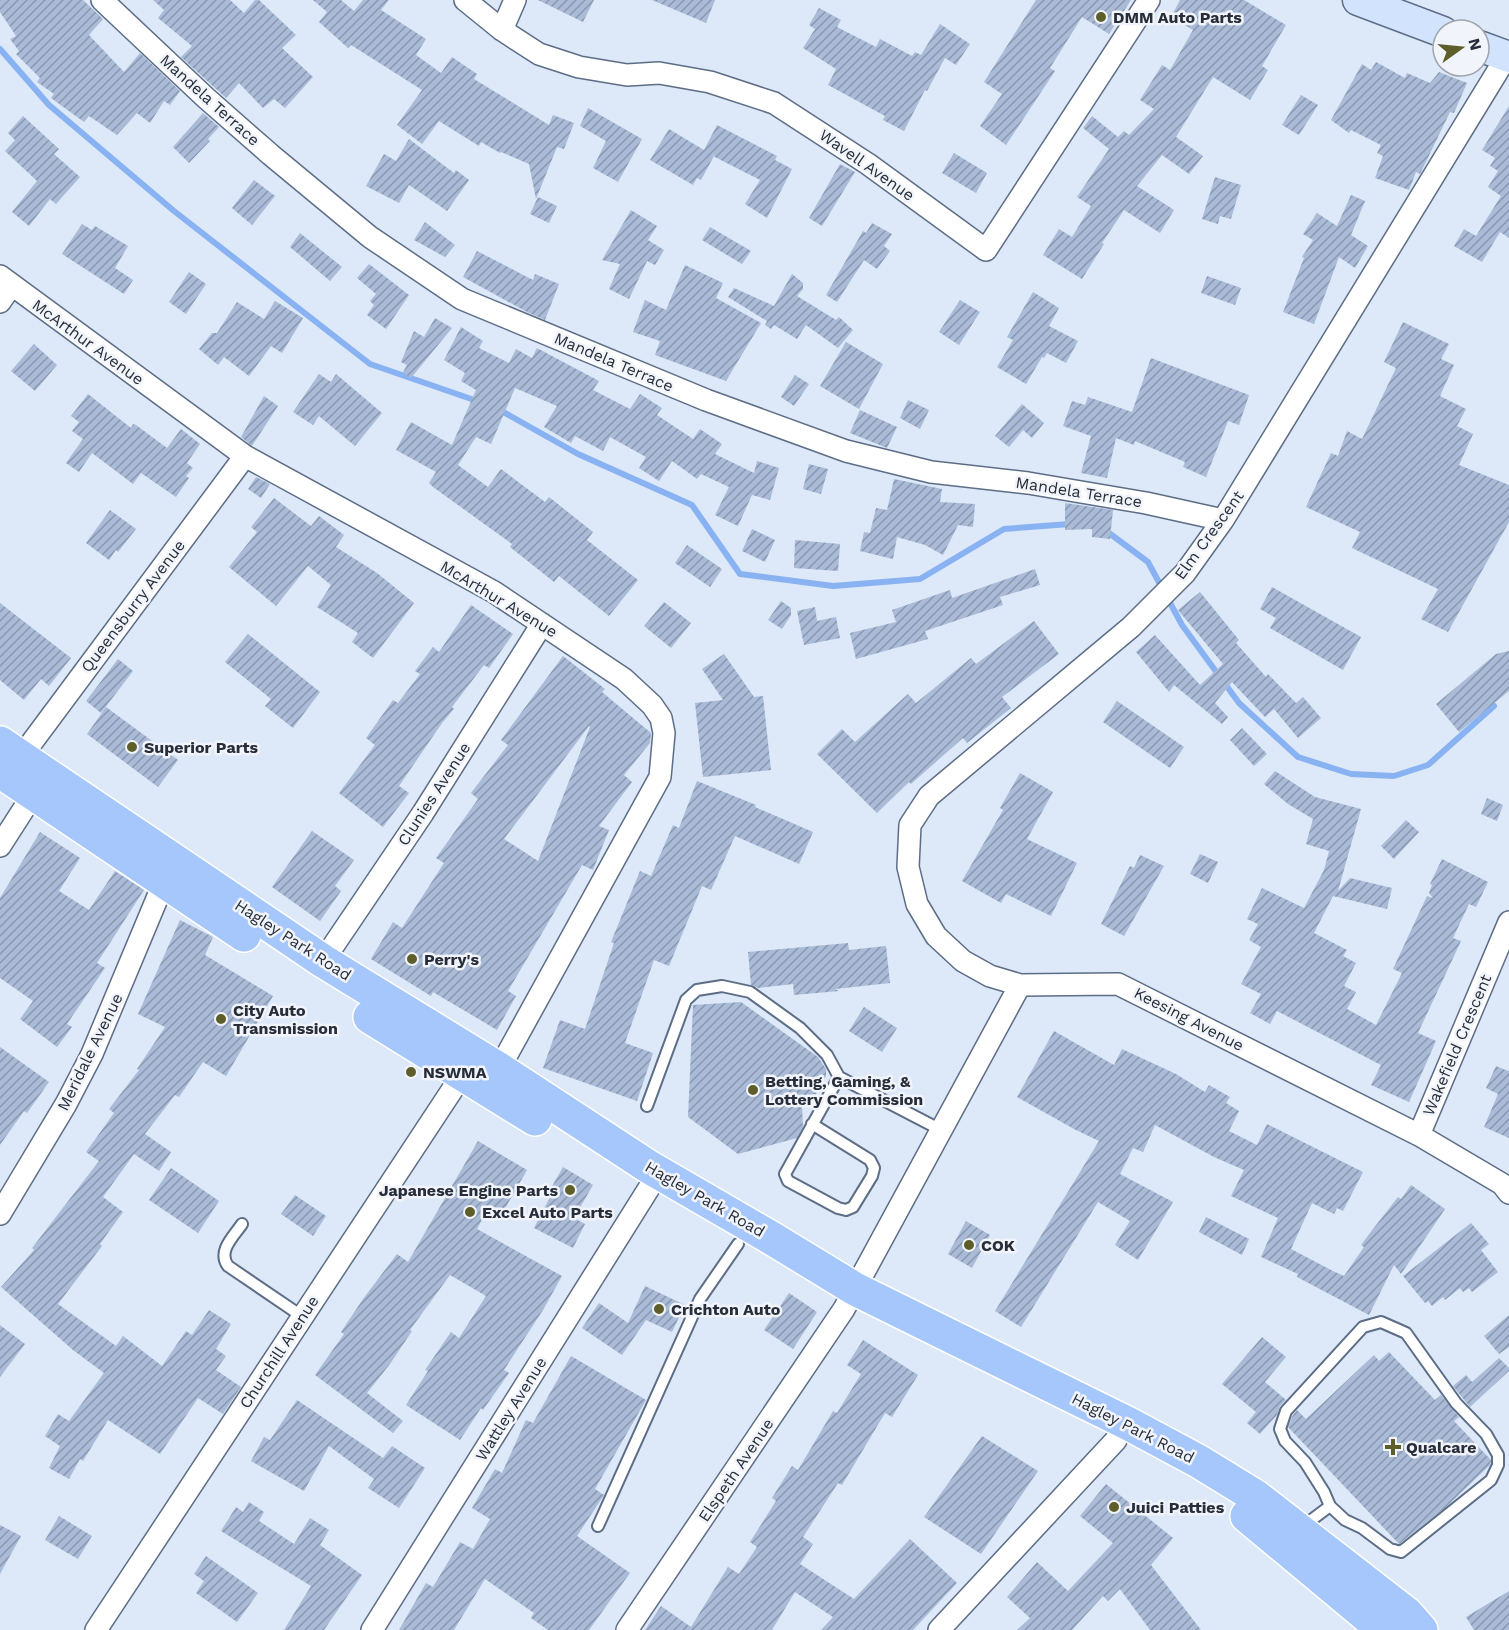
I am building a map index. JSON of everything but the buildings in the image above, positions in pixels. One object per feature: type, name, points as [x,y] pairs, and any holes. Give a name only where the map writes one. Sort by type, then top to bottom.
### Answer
[{"type":"main road","points":[[1358,0],[1431,27]]},
{"type":"main road","points":[[1491,51],[1508,57]]},
{"type":"main road","name":"Hagley Park Road","points":[[7,757],[34,793],[310,979],[738,1244],[850,1299],[1232,1504],[1384,1630]]},
{"type":"main road","name":"Hagley Park Road","points":[[7,757],[323,961],[499,1069],[650,1167],[773,1239],[850,1299],[1129,1424],[1198,1461],[1255,1496],[1407,1614],[1421,1630]]},
{"type":"street","name":"Mandela Terrace","points":[[102,0],[206,98],[271,155],[370,237],[462,299],[706,400],[846,451],[931,471],[1040,485],[1146,503],[1223,520]]},
{"type":"street","name":"Wavell Avenue","points":[[465,0],[502,30],[539,54],[579,67],[627,75],[659,73],[710,82],[774,103],[868,164],[987,250],[1149,0]]},
{"type":"street","points":[[502,30],[515,0]]},
{"type":"street","name":"Elm Crescent","points":[[1020,985],[990,976],[963,961],[936,936],[917,904],[908,867],[910,825],[929,796],[1131,627],[1185,573],[1223,520],[1508,57]]},
{"type":"street","name":"McArthur Avenue","points":[[4,288],[245,456],[494,592],[624,679],[652,705],[660,718],[664,733],[660,777],[499,1069]]},
{"type":"street","name":"Queensburry Avenue","points":[[7,757],[245,456]]},
{"type":"street","name":"Clunies Avenue","points":[[323,961],[423,813],[542,624]]},
{"type":"street","points":[[0,846],[34,793]]},
{"type":"street","name":"Meridale Avenue","points":[[0,1214],[66,1104],[92,1053],[164,882]]},
{"type":"street","name":"Wakefield Crescent","points":[[1419,1135],[1509,922]]},
{"type":"street","name":"Keesing Avenue","points":[[1020,985],[1118,984],[1419,1135],[1502,1184],[1509,1193]]},
{"type":"street","points":[[850,1299],[1020,985]]},
{"type":"street","name":"Churchill Avenue","points":[[96,1630],[462,1075]]},
{"type":"street","name":"Wattley Avenue","points":[[372,1630],[649,1188]]},
{"type":"street","name":"Elspeth Avenue","points":[[627,1630],[850,1299]]},
{"type":"street","points":[[939,1630],[1116,1440]]},
{"type":"lane","points":[[647,1106],[686,1000],[698,990],[722,986],[750,992],[800,1028],[827,1056],[839,1077],[941,1130]]},
{"type":"lane","points":[[812,1124],[870,1160],[874,1168],[872,1176],[854,1207],[846,1210],[838,1208],[788,1181],[785,1174],[812,1124],[839,1077]]},
{"type":"lane","points":[[242,1224],[223,1252],[223,1259],[228,1266],[303,1317]]},
{"type":"lane","points":[[598,1526],[700,1299],[738,1244]]},
{"type":"lane","points":[[1381,1322],[1406,1333],[1456,1403],[1486,1434],[1498,1455],[1498,1466],[1491,1480],[1401,1552],[1390,1549],[1362,1528],[1345,1520],[1330,1506],[1305,1462],[1284,1441],[1280,1429],[1286,1411],[1363,1327],[1381,1322]]},
{"type":"lane","points":[[1299,1529],[1330,1506]]},
{"type":"waterway","points":[[0,49],[49,105],[174,211],[370,364],[480,402]]},
{"type":"waterway","points":[[498,409],[578,454],[692,505],[740,574],[833,586],[920,579],[1004,529],[1070,524]]},
{"type":"waterway","points":[[1105,530],[1148,562],[1182,625],[1239,703],[1298,757],[1351,774],[1394,776],[1428,765],[1494,706]]},
{"type":"place","name":"DMM Auto Parts","points":[[1101,17]]},
{"type":"place","name":"Superior Parts","points":[[132,747]]},
{"type":"place","name":"Perry's","points":[[412,959]]},
{"type":"place","name":"City Auto Transmission","points":[[221,1019]]},
{"type":"place","name":"NSWMA","points":[[411,1072]]},
{"type":"place","name":"Betting, Gaming, & Lottery Commission","points":[[753,1090]]},
{"type":"place","name":"Japanese Engine Parts","points":[[570,1190]]},
{"type":"place","name":"Excel Auto Parts","points":[[470,1212]]},
{"type":"place","name":"COK","points":[[969,1245]]},
{"type":"place","name":"Crichton Auto","points":[[659,1309]]},
{"type":"place","name":"Qualcare","points":[[1393,1447]]},
{"type":"place","name":"Juici Patties","points":[[1114,1507]]}]
